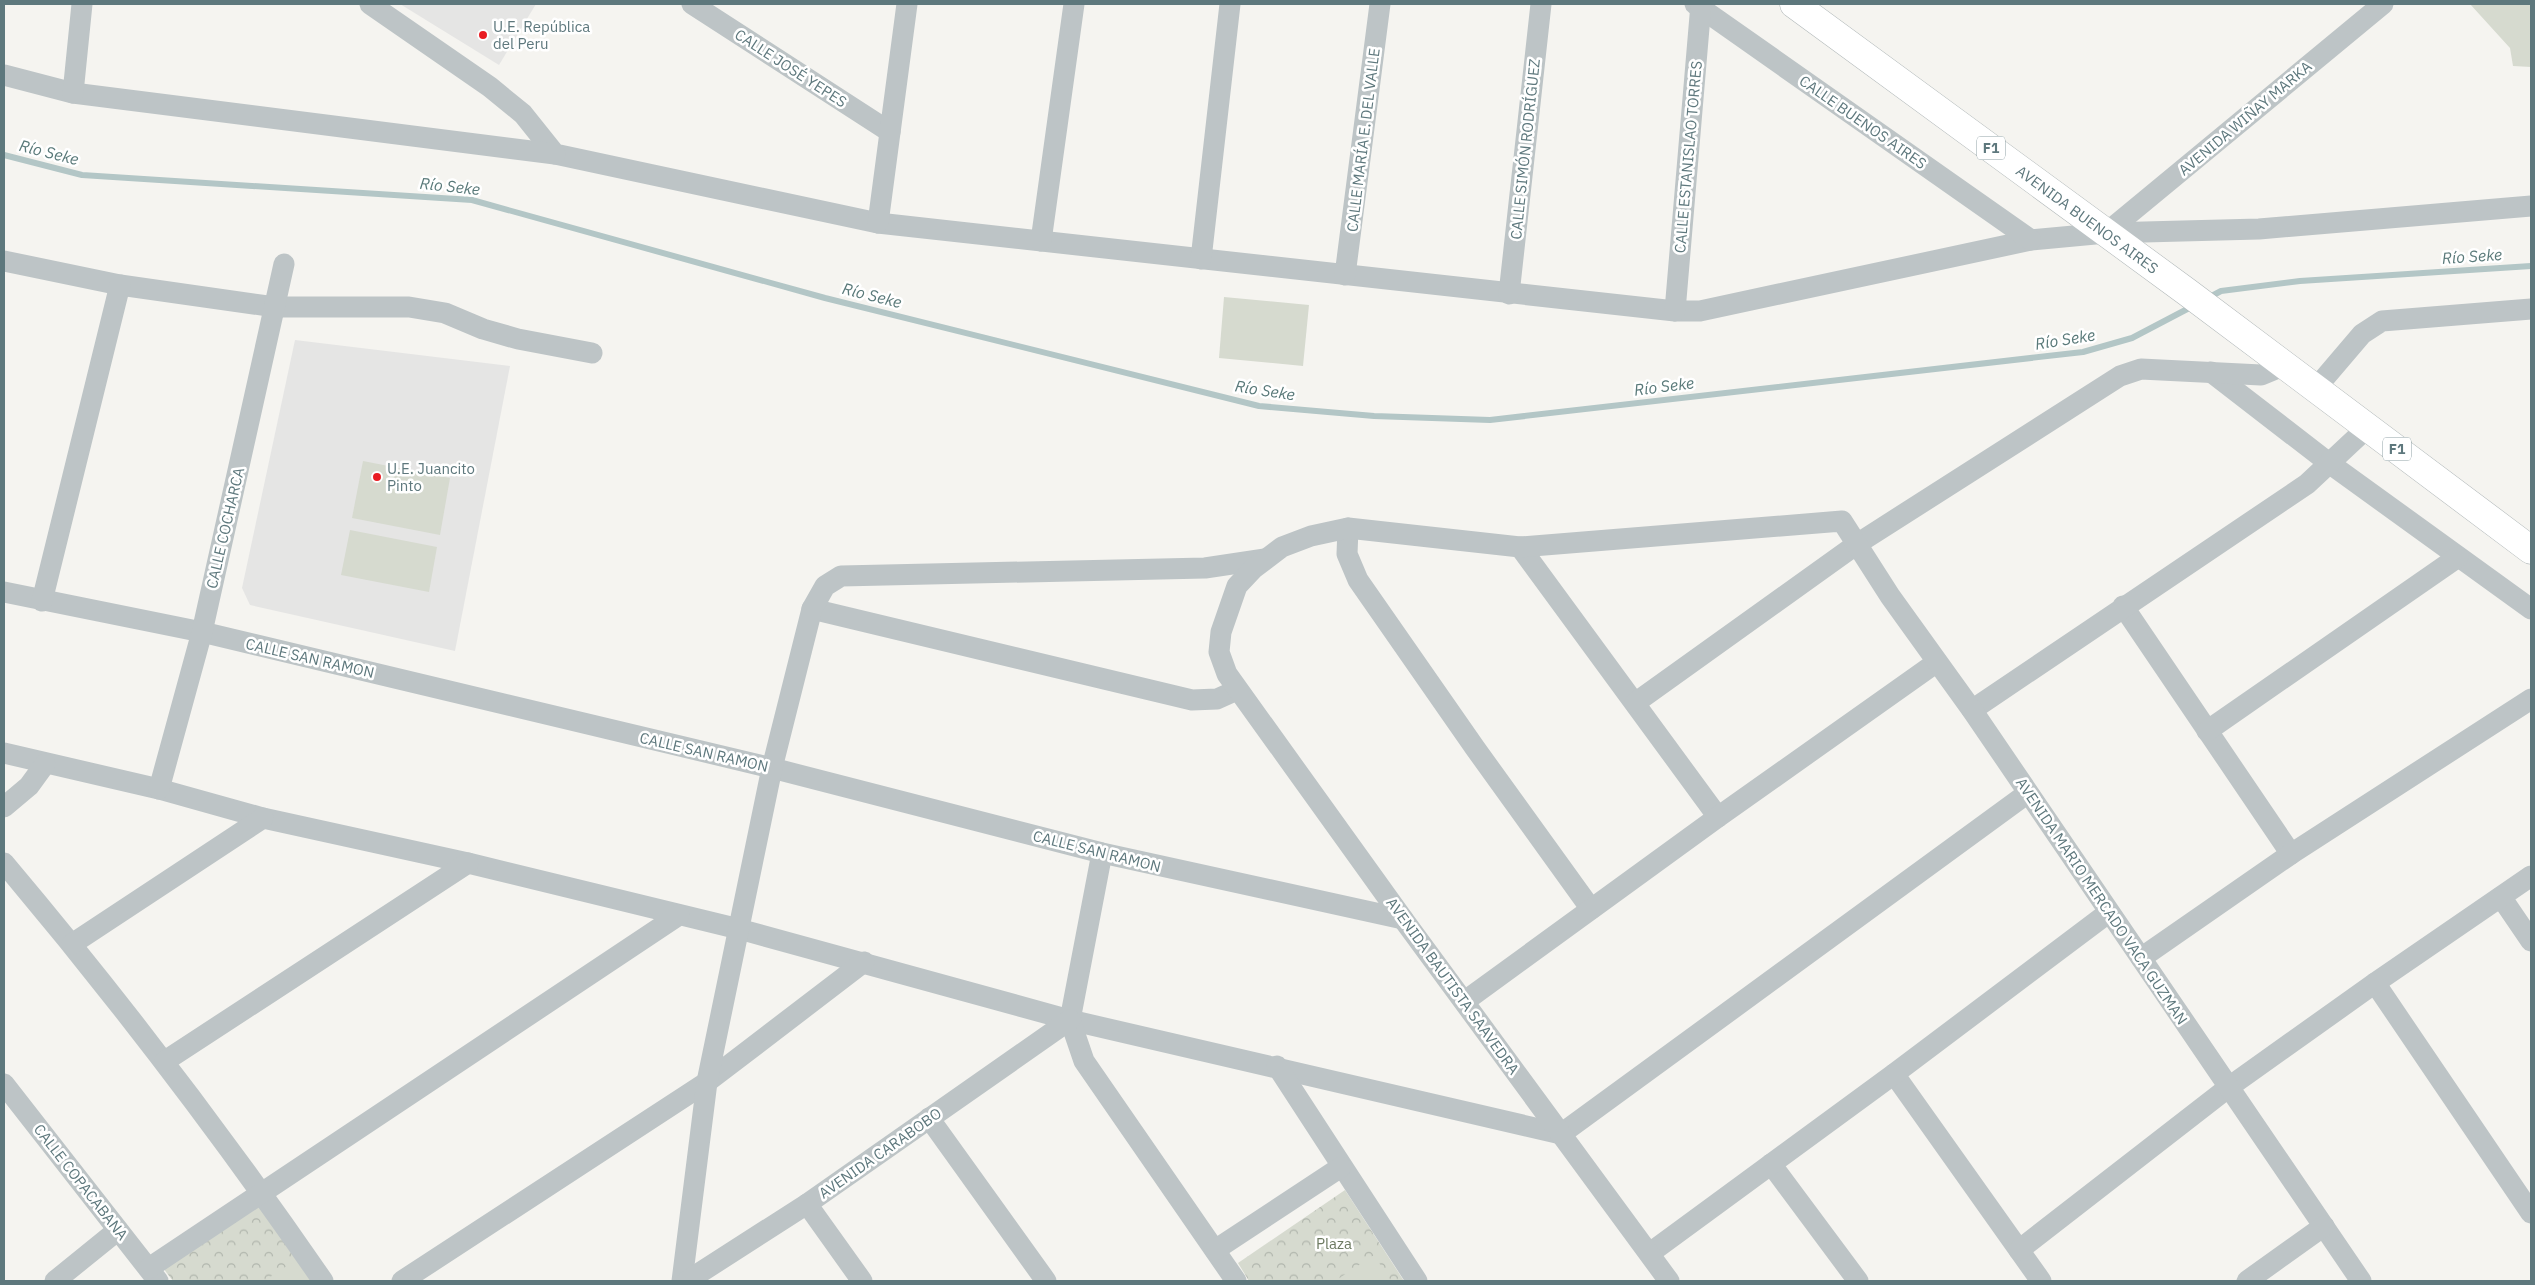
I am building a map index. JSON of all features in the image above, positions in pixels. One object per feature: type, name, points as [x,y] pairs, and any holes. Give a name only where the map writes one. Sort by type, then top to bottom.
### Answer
[{"type":"highway","name":"AVENIDA BUENOS AIRES","points":[[1794,4],[2285,365]]},
{"type":"highway","name":"F1","points":[[2285,365],[2531,550]]},
{"type":"street","points":[[73,93],[82,4]]},
{"type":"street","points":[[370,4],[490,87],[523,114],[555,154]]},
{"type":"street","name":"CALLE JOSÉ YEPES","points":[[692,4],[890,132]]},
{"type":"street","points":[[878,223],[907,4]]},
{"type":"street","points":[[1041,241],[1074,4]]},
{"type":"street","points":[[1201,259],[1230,4]]},
{"type":"street","name":"CALLE SIMÓN RODRÍGUEZ","points":[[1509,294],[1541,4]]},
{"type":"street","name":"AVENIDA WIÑAY MARKA","points":[[2106,233],[2383,4]]},
{"type":"street","name":"CALLE BUENOS AIRES","points":[[1699,5],[2032,240]]},
{"type":"street","name":"CALLE ESTANISLAO TORRES","points":[[1675,311],[1699,5]]},
{"type":"street","name":"CALLE MARÍA E. DEL VALLE","points":[[1345,275],[1374,7]]},
{"type":"street","points":[[4,75],[73,93],[555,154],[878,223],[1675,311],[1700,311],[2032,240],[2106,233],[2260,229],[2531,206]]},
{"type":"street","points":[[4,261],[120,285],[276,307],[409,307],[445,313],[484,330],[518,339],[592,354]]},
{"type":"street","name":"CALLE COCHARCA","points":[[159,789],[202,632],[276,307],[284,264]]},
{"type":"street","points":[[42,601],[120,285]]},
{"type":"street","points":[[2316,388],[2362,334],[2382,321],[2531,309]]},
{"type":"street","points":[[1634,703],[1856,544],[2120,376],[2142,368],[2260,375],[2285,365]]},
{"type":"street","points":[[2211,372],[2329,463],[2531,609]]},
{"type":"street","points":[[1972,710],[2123,606],[2307,484],[2368,427]]},
{"type":"street","name":"AVENIDA MARIO MERCADO VACA GUZMAN","points":[[1842,521],[2108,913],[2141,958],[2362,1281]]},
{"type":"street","name":"AVENIDA BAUTISTA SAAVEDRA","points":[[1669,1281],[1237,690],[1227,674],[1218,652],[1221,632],[1237,586],[1266,559],[1282,547],[1311,536],[1348,528],[1520,546],[1842,521]]},
{"type":"street","points":[[1348,528],[1347,554],[1358,580],[1475,748],[1592,909]]},
{"type":"street","points":[[1520,546],[1718,817]]},
{"type":"street","points":[[2207,731],[2458,557]]},
{"type":"street","points":[[682,1281],[706,1082],[772,768],[812,609],[825,586],[841,576],[1205,568],[1266,559]]},
{"type":"street","name":"CALLE SAN RAMON","points":[[4,592],[202,632],[772,768],[1102,853],[1403,919]]},
{"type":"street","points":[[2123,606],[2291,854]]},
{"type":"street","points":[[812,609],[1192,700],[1217,699],[1237,690]]},
{"type":"street","points":[[1465,1001],[1718,817],[1938,662]]},
{"type":"street","points":[[2141,958],[2291,854],[2531,698]]},
{"type":"street","points":[[4,753],[159,789],[262,818],[468,863],[739,929],[1070,1020],[1276,1066],[1561,1134],[2028,793]]},
{"type":"street","points":[[4,807],[29,786],[45,764]]},
{"type":"street","points":[[72,944],[262,818]]},
{"type":"street","points":[[1102,853],[1070,1020],[1084,1061],[1236,1281]]},
{"type":"street","points":[[4,863],[166,1061],[323,1281]]},
{"type":"street","points":[[166,1061],[468,863]]},
{"type":"street","points":[[2019,1250],[2229,1087],[2375,983],[2531,876]]},
{"type":"street","points":[[2501,896],[2531,941]]},
{"type":"street","points":[[1650,1253],[1894,1074],[2108,913]]},
{"type":"street","points":[[154,1275],[261,1192],[679,915]]},
{"type":"street","points":[[402,1281],[706,1082],[864,962]]},
{"type":"street","points":[[2375,983],[2531,1213]]},
{"type":"street","name":"AVENIDA CARABOBO","points":[[687,1281],[807,1204],[1070,1020]]},
{"type":"street","points":[[1276,1066],[1417,1281]]},
{"type":"street","points":[[1894,1074],[2042,1281]]},
{"type":"street","name":"CALLE COPACABANA","points":[[4,1084],[154,1275]]},
{"type":"street","points":[[929,1118],[1046,1281]]},
{"type":"street","points":[[1772,1164],[1858,1281]]},
{"type":"street","points":[[1215,1250],[1341,1167]]},
{"type":"street","points":[[807,1204],[862,1281]]},
{"type":"street","points":[[2247,1281],[2324,1226]]},
{"type":"street","points":[[55,1281],[118,1230]]},
{"type":"shaded area","name":"U.E. República del Peru","points":[[400,4],[536,4],[499,65]]},
{"type":"shaded area","name":"U.E. Juancito Pinto","points":[[295,340],[510,366],[455,651],[250,605],[242,588]]},
{"type":"green space","points":[[2470,4],[2531,4],[2531,67],[2513,66],[2510,48]]},
{"type":"green space","points":[[1224,297],[1309,305],[1303,366],[1219,358]]},
{"type":"green space","points":[[363,461],[450,478],[440,535],[352,518]]},
{"type":"green space","points":[[350,530],[437,547],[429,592],[341,575]]},
{"type":"green space","name":"Plaza","points":[[1345,1190],[1404,1281],[1249,1281],[1238,1263]]},
{"type":"green space","points":[[260,1203],[312,1281],[173,1281],[163,1268]]},
{"type":"green space","points":[[1374,1255],[1391,1281],[1335,1281]]},
{"type":"green space","points":[[293,1262],[306,1281],[264,1281]]},
{"type":"waterway","name":"Río Seke","points":[[4,155],[82,175],[472,200],[825,298],[1259,406],[1374,416],[1490,420],[2083,352],[2132,338],[2193,306]]},
{"type":"waterway","name":"Río Seke","points":[[2206,299],[2221,291],[2300,281],[2531,266]]},
{"type":"place","name":"U.E. República del Peru","points":[[483,35]]},
{"type":"place","name":"U.E. Juancito Pinto","points":[[377,477]]}]
